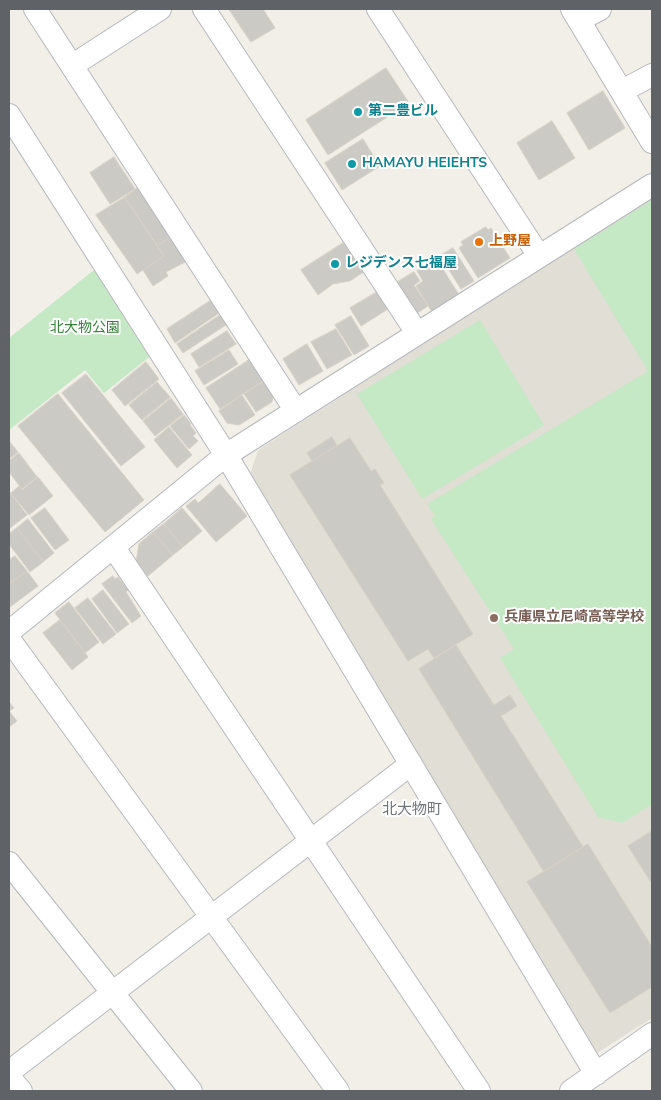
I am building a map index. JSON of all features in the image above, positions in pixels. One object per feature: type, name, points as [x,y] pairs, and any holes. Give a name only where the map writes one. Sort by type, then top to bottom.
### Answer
[{"type":"street","points":[[35,9],[296,411]]},
{"type":"street","points":[[73,65],[160,9]]},
{"type":"street","points":[[204,9],[417,333]]},
{"type":"street","points":[[378,9],[539,256]]},
{"type":"street","points":[[600,9],[575,15],[652,142]]},
{"type":"street","points":[[622,91],[652,75]]},
{"type":"street","points":[[9,115],[226,455],[596,1074]]},
{"type":"street","points":[[9,632],[226,455],[652,185]]},
{"type":"street","points":[[114,548],[479,1091]]},
{"type":"street","points":[[9,639],[338,1091]]},
{"type":"street","points":[[9,1072],[411,764]]},
{"type":"street","points":[[9,862],[191,1091]]},
{"type":"street","points":[[571,1091],[652,1034]]},
{"type":"street","points":[[9,1077],[21,1091]]},
{"type":"shaded area","name":"兵庫県立尼崎高等学校","points":[[652,197],[652,1018],[597,1053],[250,475],[258,450]]},
{"type":"green space","points":[[652,200],[652,804],[622,823],[598,817],[500,658],[514,649],[431,519],[435,516],[427,504],[648,371],[574,249]]},
{"type":"green space","name":"北大物公園","points":[[94,270],[149,357],[104,393],[85,370],[9,430],[9,338]]},
{"type":"green space","points":[[480,320],[544,425],[422,499],[357,394]]},
{"type":"building","points":[[229,9],[263,9],[275,28],[251,42]]},
{"type":"building","name":"第二豊ビル","points":[[386,68],[409,103],[328,155],[306,120]]},
{"type":"building","points":[[603,91],[625,128],[589,150],[567,113]]},
{"type":"building","points":[[552,121],[575,158],[539,180],[517,143]]},
{"type":"building","name":"HAMAYU HEIEHTS","points":[[363,139],[380,166],[342,190],[325,163]]},
{"type":"building","points":[[114,157],[135,189],[110,204],[90,173]]},
{"type":"building","points":[[140,186],[173,236],[157,246],[125,197]]},
{"type":"building","points":[[125,197],[164,256],[137,274],[96,215]]},
{"type":"building","points":[[486,227],[488,230],[491,228],[510,258],[478,278],[459,248],[463,245],[461,242]]},
{"type":"building","points":[[173,236],[189,260],[166,272],[168,276],[153,286],[143,270],[164,256],[157,246]]},
{"type":"building","name":"レジデンス七福屋","points":[[343,243],[365,271],[350,281],[333,284],[318,295],[301,270]]},
{"type":"building","points":[[453,248],[474,281],[461,289],[440,256]]},
{"type":"building","points":[[436,258],[459,295],[432,312],[416,286],[423,281],[417,271]]},
{"type":"building","points":[[414,272],[420,281],[414,285],[428,306],[416,314],[394,284]]},
{"type":"building","points":[[377,292],[388,309],[361,326],[350,308]]},
{"type":"building","points":[[213,299],[222,311],[175,343],[167,329]]},
{"type":"building","points":[[223,313],[229,323],[183,353],[177,344]]},
{"type":"building","points":[[351,316],[369,346],[354,355],[335,325]]},
{"type":"building","points":[[336,329],[352,355],[327,369],[311,342]]},
{"type":"building","points":[[227,331],[236,344],[199,367],[191,354]]},
{"type":"building","points":[[307,344],[323,371],[299,385],[283,359]]},
{"type":"building","points":[[229,350],[238,364],[204,385],[195,371]]},
{"type":"building","points":[[249,360],[263,381],[220,409],[206,388]]},
{"type":"building","points":[[146,362],[159,379],[125,406],[112,390]]},
{"type":"building","points":[[86,374],[145,447],[121,466],[62,393]]},
{"type":"building","points":[[264,381],[273,395],[272,402],[256,412],[244,394]]},
{"type":"building","points":[[157,382],[170,397],[142,420],[129,405]]},
{"type":"building","points":[[58,394],[144,500],[105,532],[18,426]]},
{"type":"building","points":[[242,395],[255,415],[239,425],[227,423],[219,411]]},
{"type":"building","points":[[171,398],[183,414],[155,436],[143,421]]},
{"type":"building","points":[[184,415],[196,433],[193,436],[198,441],[189,449],[170,426]]},
{"type":"building","points":[[169,427],[192,455],[177,468],[154,440]]},
{"type":"building","points":[[332,437],[337,446],[312,461],[307,453]]},
{"type":"building","points":[[350,438],[371,471],[375,469],[384,483],[380,485],[473,634],[434,658],[428,649],[408,661],[290,475]]},
{"type":"building","points":[[9,441],[18,452],[9,459]]},
{"type":"building","points":[[19,453],[37,477],[22,489],[9,472],[9,461]]},
{"type":"building","points":[[38,477],[53,496],[29,515],[11,493],[19,486],[22,490]]},
{"type":"building","points":[[220,484],[247,516],[216,542],[186,506],[195,499],[198,503]]},
{"type":"building","points":[[9,491],[27,515],[10,528],[9,526]]},
{"type":"building","points":[[45,508],[69,540],[55,550],[31,518]]},
{"type":"building","points":[[182,508],[202,531],[183,547],[164,524]]},
{"type":"building","points":[[28,519],[54,553],[43,562],[17,528]]},
{"type":"building","points":[[164,524],[183,547],[173,555],[153,532]]},
{"type":"building","points":[[17,528],[43,562],[30,572],[9,544],[9,534]]},
{"type":"building","points":[[153,532],[173,555],[148,576],[136,562],[139,544]]},
{"type":"building","points":[[15,556],[27,571],[9,584],[9,560]]},
{"type":"building","points":[[27,571],[38,586],[10,607],[9,584]]},
{"type":"building","points":[[113,576],[115,579],[118,577],[128,590],[126,592],[141,616],[132,623],[102,584]]},
{"type":"building","points":[[103,590],[129,624],[117,633],[92,599]]},
{"type":"building","points":[[88,598],[116,634],[103,644],[75,608]]},
{"type":"building","points":[[69,602],[99,642],[85,653],[55,613]]},
{"type":"building","points":[[60,620],[88,657],[72,670],[43,633]]},
{"type":"building","points":[[456,645],[494,705],[510,695],[517,706],[501,716],[583,847],[544,872],[419,669]]},
{"type":"building","points":[[9,702],[14,708],[9,711]]},
{"type":"building","points":[[9,711],[17,721],[9,727]]},
{"type":"building","points":[[652,831],[652,884],[628,846]]},
{"type":"building","points":[[588,844],[652,947],[652,987],[610,1013],[527,882]]},
{"type":"place","name":"第二豊ビル","points":[[358,112]]},
{"type":"place","name":"HAMAYU HEIEHTS","points":[[352,164]]},
{"type":"place","name":"上野屋","points":[[479,242]]},
{"type":"place","name":"レジデンス七福屋","points":[[335,264]]},
{"type":"place","name":"兵庫県立尼崎高等学校","points":[[494,618]]},
{"type":"district","name":"北大物町","points":[[412,810]]}]
